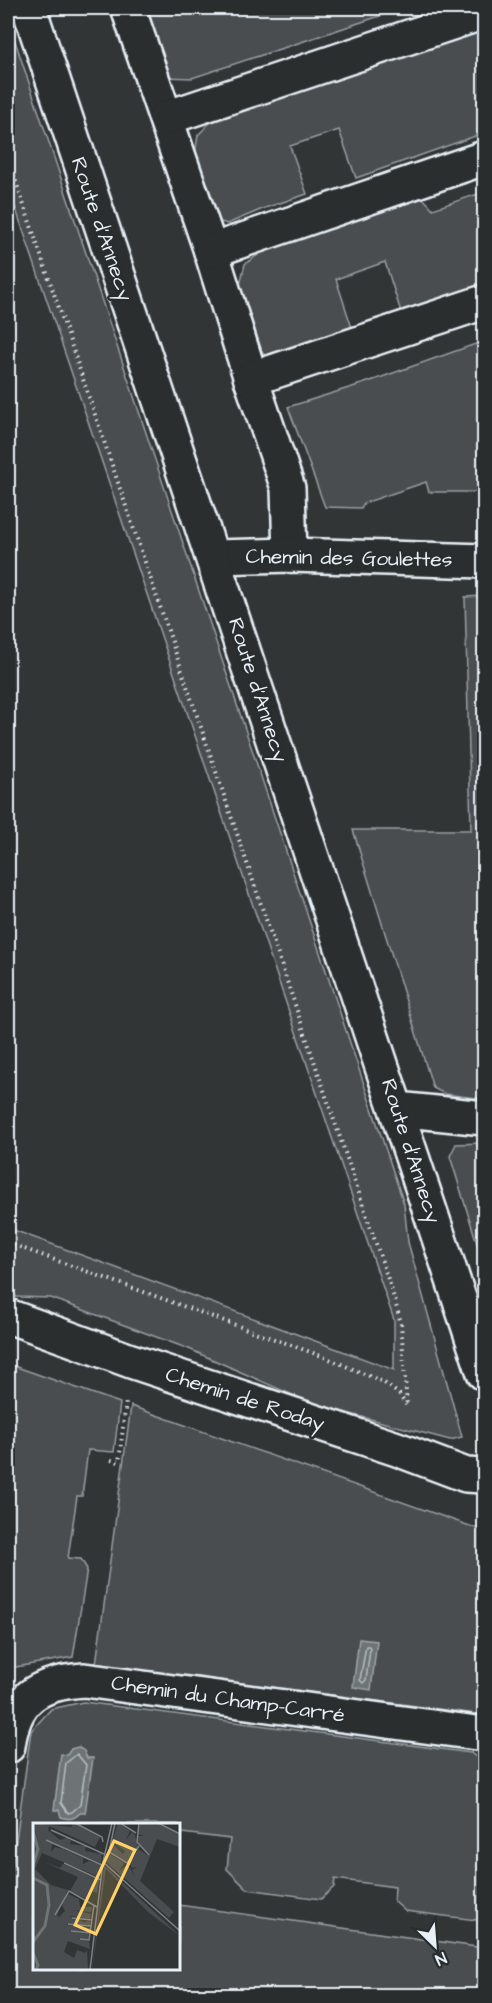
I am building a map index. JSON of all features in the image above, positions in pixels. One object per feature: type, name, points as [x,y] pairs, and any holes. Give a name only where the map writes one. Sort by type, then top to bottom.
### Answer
[{"type":"main road","name":"Route d'Annecy","points":[[29,8],[214,557],[484,1373]]},
{"type":"main road","points":[[128,8],[211,251],[251,380],[288,488],[290,555]]},
{"type":"main road","points":[[166,118],[484,12]]},
{"type":"main road","points":[[211,251],[484,158]]},
{"type":"main road","points":[[251,380],[484,302]]},
{"type":"main road","name":"Chemin des Goulettes","points":[[214,557],[290,555],[484,561]]},
{"type":"main road","points":[[397,1109],[484,1118]]},
{"type":"main road","name":"Chemin de Roday","points":[[8,1316],[131,1361],[466,1475],[484,1476]]},
{"type":"main road","name":"Chemin du Champ-Carré","points":[[8,1746],[10,1731],[23,1702],[40,1690],[61,1682],[84,1680],[484,1734]]},
{"type":"path","points":[[8,158],[392,1288],[401,1323],[407,1406],[415,1456]]},
{"type":"path","points":[[8,1243],[327,1358],[383,1382],[399,1394],[407,1406]]},
{"type":"path","points":[[111,1460],[119,1462],[131,1361]]},
{"type":"shaded area","points":[[144,8],[404,8],[192,78],[166,77]]},
{"type":"shaded area","points":[[8,20],[404,1204],[408,1242],[462,1437],[450,1440],[313,1404],[189,1349],[51,1298],[17,1297],[8,1293],[8,1228],[394,1370],[394,1320],[8,186]]},
{"type":"shaded area","points":[[484,28],[484,133],[356,178],[339,130],[290,146],[307,194],[227,224],[212,219],[194,161],[198,135],[218,115]]},
{"type":"shaded area","points":[[484,192],[484,284],[401,312],[385,262],[336,279],[352,328],[276,358],[263,354],[240,285],[245,264],[265,250],[423,198],[433,209]]},
{"type":"shaded area","points":[[484,341],[484,492],[429,492],[426,482],[364,503],[361,508],[325,507],[288,407],[365,383]]},
{"type":"shaded area","points":[[484,596],[484,1099],[445,1094],[433,1088],[353,830],[471,830],[465,597]]},
{"type":"shaded area","points":[[484,1143],[484,1266],[450,1156],[456,1144]]},
{"type":"shaded area","points":[[8,1364],[120,1403],[114,1452],[88,1450],[82,1496],[77,1496],[68,1558],[81,1559],[87,1569],[73,1657],[16,1667],[8,1661]]},
{"type":"shaded area","points":[[131,1406],[484,1531],[484,1715],[96,1664]]},
{"type":"shaded area","points":[[83,1702],[471,1753],[484,1764],[484,1921],[405,1911],[394,1901],[395,1887],[335,1879],[334,1887],[321,1899],[247,1889],[227,1869],[230,1839],[182,1833],[180,1850],[180,1823],[33,1823],[33,1970],[180,1970],[180,1905],[484,1948],[484,1995],[8,1996],[8,1898],[31,1731],[51,1709]]},
{"type":"water","points":[[359,1639],[377,1641],[371,1690],[353,1687]]},
{"type":"water","points":[[78,1747],[84,1751],[87,1758],[93,1758],[85,1813],[80,1813],[73,1818],[61,1817],[59,1810],[54,1810],[61,1754],[67,1755],[71,1749]]}]
